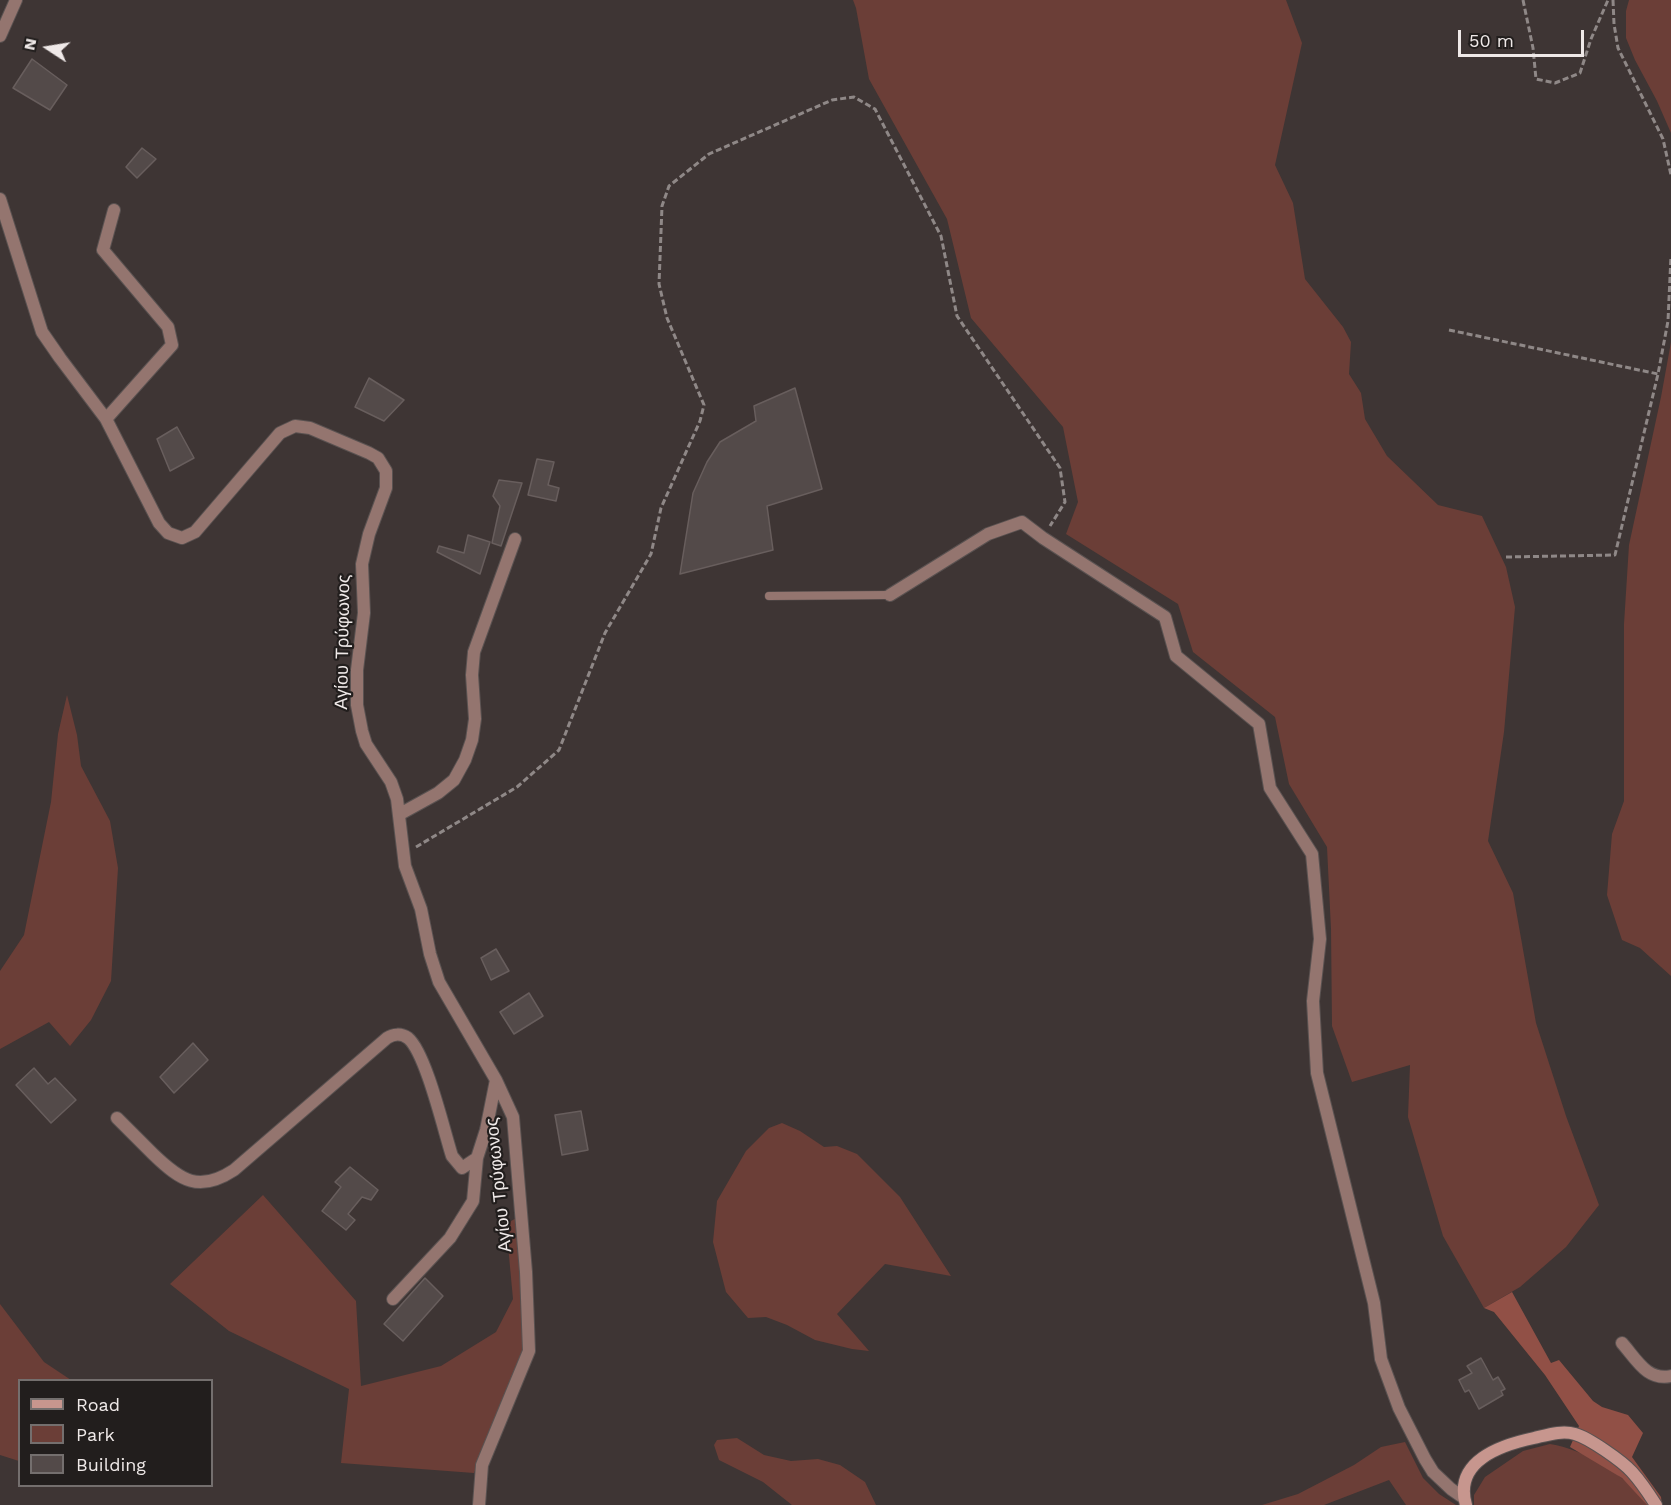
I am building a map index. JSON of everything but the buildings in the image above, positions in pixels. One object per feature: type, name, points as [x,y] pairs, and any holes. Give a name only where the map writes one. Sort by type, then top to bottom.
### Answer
[{"type":"street","points":[[0,36],[16,0]]},
{"type":"street","name":"Αγίου Τρύφωνος","points":[[0,199],[42,332],[106,419],[159,523],[168,533],[178,538],[186,537],[201,526],[280,433],[291,427],[301,425],[360,448],[381,462],[386,471],[387,482],[369,534],[362,564],[364,613],[357,670],[357,695],[363,736],[391,782],[398,799],[403,855],[409,880],[421,909],[432,962],[439,982],[496,1080],[513,1117],[526,1272],[529,1351],[482,1465],[479,1505]]},
{"type":"street","points":[[106,419],[172,345],[168,327],[103,250],[114,210]]},
{"type":"street","points":[[890,595],[988,534],[1022,522],[1042,538],[1165,617],[1176,656],[1259,724],[1270,788],[1312,854],[1320,939],[1313,1001],[1317,1073],[1374,1303],[1381,1359],[1399,1408],[1425,1460],[1433,1472],[1465,1501]]},
{"type":"street","points":[[400,814],[438,793],[454,780],[465,760],[472,740],[475,719],[472,675],[474,652],[515,539]]},
{"type":"street","points":[[117,1118],[181,1179],[199,1183],[215,1180],[234,1170],[387,1038],[392,1035],[401,1035],[409,1039],[420,1056],[452,1156],[462,1168],[477,1158]]},
{"type":"street","points":[[393,1299],[450,1238],[472,1201],[477,1158],[486,1130],[496,1080]]},
{"type":"street","points":[[1622,1343],[1650,1375],[1671,1376]]},
{"type":"street","points":[[1465,1501],[1464,1483],[1467,1474],[1479,1459],[1519,1442],[1552,1434],[1572,1433],[1586,1438],[1631,1470],[1656,1505]]},
{"type":"lane","points":[[768,596],[890,595]]},
{"type":"path","points":[[1523,0],[1533,48],[1536,79],[1555,83],[1580,73],[1591,39],[1610,0]]},
{"type":"path","points":[[1610,0],[1618,48],[1663,139],[1671,175]]},
{"type":"path","points":[[403,855],[517,787],[558,750],[605,633],[651,554],[661,508],[700,421],[704,405],[667,318],[659,284],[662,207],[669,186],[709,154],[832,100],[854,98],[875,109],[941,236],[957,316],[1060,468],[1065,502],[1042,538]]},
{"type":"path","points":[[1506,557],[1615,555],[1658,374],[1668,321],[1671,256]]},
{"type":"path","points":[[1449,330],[1658,374]]},
{"type":"green space","points":[[853,0],[1286,0],[1302,43],[1275,165],[1293,203],[1305,279],[1343,327],[1351,342],[1349,374],[1361,393],[1365,419],[1387,456],[1438,505],[1482,516],[1506,567],[1515,607],[1504,732],[1488,841],[1513,893],[1536,1023],[1566,1116],[1599,1205],[1566,1247],[1520,1287],[1484,1308],[1443,1236],[1408,1117],[1410,1065],[1352,1082],[1332,1026],[1327,847],[1289,784],[1275,717],[1193,652],[1178,604],[1066,534],[1078,502],[1063,427],[971,318],[947,219],[869,79]]},
{"type":"green space","points":[[1629,0],[1671,0],[1671,133],[1626,38],[1626,11]]},
{"type":"green space","points":[[1671,342],[1671,976],[1640,948],[1622,940],[1607,895],[1612,834],[1624,801],[1624,624],[1629,545]]},
{"type":"green space","points":[[67,695],[77,735],[81,766],[110,821],[118,868],[111,981],[91,1020],[70,1046],[49,1022],[0,1049],[0,971],[24,935],[51,802],[58,734]]},
{"type":"green space","points":[[782,1123],[800,1131],[824,1147],[837,1146],[857,1154],[900,1197],[951,1276],[885,1264],[837,1314],[869,1351],[815,1340],[766,1317],[748,1318],[726,1292],[713,1242],[717,1201],[746,1151],[769,1128]]},
{"type":"green space","points":[[263,1195],[356,1301],[361,1386],[441,1366],[496,1332],[513,1299],[506,1224],[518,1217],[524,1350],[474,1473],[341,1463],[349,1389],[229,1331],[170,1284]]},
{"type":"green space","points":[[0,1304],[44,1362],[70,1379],[18,1379],[18,1461],[0,1455]]},
{"type":"green space","points":[[737,1438],[764,1455],[791,1461],[818,1459],[840,1465],[865,1482],[876,1505],[792,1505],[763,1482],[719,1460],[714,1445],[717,1440]]},
{"type":"green space","points":[[1405,1442],[1423,1478],[1439,1494],[1456,1505],[1406,1505],[1389,1480],[1324,1505],[1262,1505],[1298,1494],[1354,1465],[1381,1447]]},
{"type":"green space","points":[[1550,1444],[1577,1452],[1604,1465],[1628,1483],[1647,1505],[1474,1505],[1474,1495],[1485,1477],[1523,1451]]},
{"type":"shaded area","points":[[1512,1292],[1551,1363],[1559,1360],[1593,1401],[1602,1407],[1628,1415],[1643,1433],[1632,1457],[1661,1497],[1662,1505],[1647,1505],[1622,1478],[1570,1447],[1579,1426],[1545,1375],[1494,1312],[1484,1308]]}]
